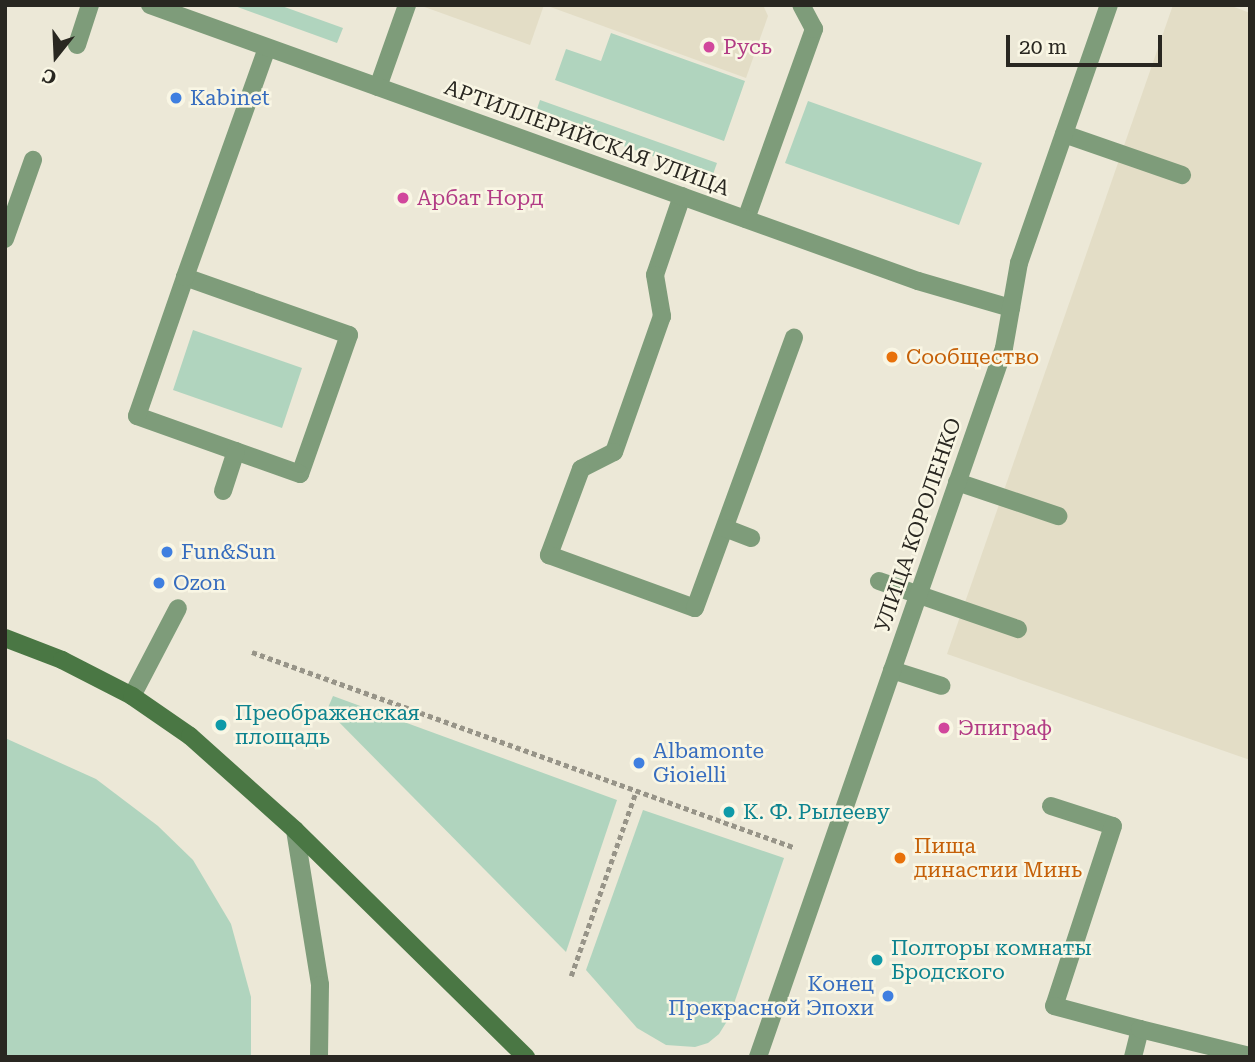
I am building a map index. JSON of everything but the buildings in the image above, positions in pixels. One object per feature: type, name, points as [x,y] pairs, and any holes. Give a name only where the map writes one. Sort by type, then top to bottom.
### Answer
[{"type":"street","points":[[77,45],[90,5]]},
{"type":"street","name":"АРТИЛЛЕРИЙСКАЯ УЛИЦА","points":[[150,5],[918,281],[1011,308]]},
{"type":"street","points":[[378,87],[407,5]]},
{"type":"street","points":[[747,219],[814,29],[801,5]]},
{"type":"street","name":"УЛИЦА КОРОЛЕНКО","points":[[758,1057],[1004,348],[1018,263],[1109,5]]},
{"type":"street","points":[[185,277],[349,335],[300,474],[137,416],[185,277],[267,48]]},
{"type":"street","points":[[1064,134],[1182,174]]},
{"type":"street","points":[[5,239],[33,160]]},
{"type":"street","points":[[682,196],[655,275],[662,316],[614,452],[581,469],[549,555],[695,608],[794,338]]},
{"type":"street","points":[[223,491],[236,451]]},
{"type":"street","points":[[957,482],[1058,516]]},
{"type":"street","points":[[725,528],[751,538]]},
{"type":"street","points":[[879,581],[1018,629]]},
{"type":"street","points":[[132,696],[178,608]]},
{"type":"street","points":[[5,638],[62,660],[132,696],[209,751],[295,830],[526,1057]]},
{"type":"street","points":[[892,670],[942,686]]},
{"type":"street","points":[[1051,806],[1113,826],[1054,1006],[1250,1056]]},
{"type":"street","points":[[295,830],[320,985],[319,1057]]},
{"type":"street","points":[[1133,1057],[1140,1029]]},
{"type":"path","points":[[252,652],[800,850]]},
{"type":"path","points":[[571,976],[636,791]]},
{"type":"shaded area","points":[[419,5],[544,5],[530,45]]},
{"type":"shaded area","name":"Русь","points":[[545,5],[763,5],[768,16],[746,78]]},
{"type":"shaded area","points":[[1173,5],[1229,5],[1250,13],[1250,760],[947,654]]},
{"type":"green space","points":[[232,5],[279,5],[343,28],[337,43]]},
{"type":"green space","points":[[611,33],[745,81],[724,141],[555,80],[566,49],[601,61]]},
{"type":"green space","points":[[540,100],[717,163],[712,177],[535,115]]},
{"type":"green space","points":[[808,101],[982,163],[959,225],[785,163]]},
{"type":"green space","points":[[193,330],[302,368],[282,428],[173,390]]},
{"type":"green space","points":[[333,696],[617,800],[566,952],[327,710]]},
{"type":"green space","points":[[5,738],[96,779],[158,826],[193,860],[231,924],[251,997],[251,1057],[5,1057]]},
{"type":"green space","points":[[643,810],[784,858],[729,1018],[719,1034],[708,1043],[695,1047],[666,1045],[637,1028],[586,970]]},
{"type":"place","name":"Русь","points":[[709,47]]},
{"type":"place","name":"Kabinet","points":[[176,98]]},
{"type":"place","name":"Арбат Норд","points":[[403,198]]},
{"type":"place","name":"Сообщество","points":[[892,357]]},
{"type":"place","name":"Fun&Sun","points":[[167,552]]},
{"type":"place","name":"Ozon","points":[[159,583]]},
{"type":"place","name":"Преображенская площадь","points":[[221,725]]},
{"type":"place","name":"Эпиграф","points":[[944,728]]},
{"type":"place","name":"Albamonte Gioielli","points":[[639,763]]},
{"type":"place","name":"К. Ф. Рылееву","points":[[729,812]]},
{"type":"place","name":"Пища династии Минь","points":[[900,858]]},
{"type":"place","name":"Полторы комнаты Бродского","points":[[877,960]]},
{"type":"place","name":"Конец Прекрасной Эпохи","points":[[888,996]]}]
